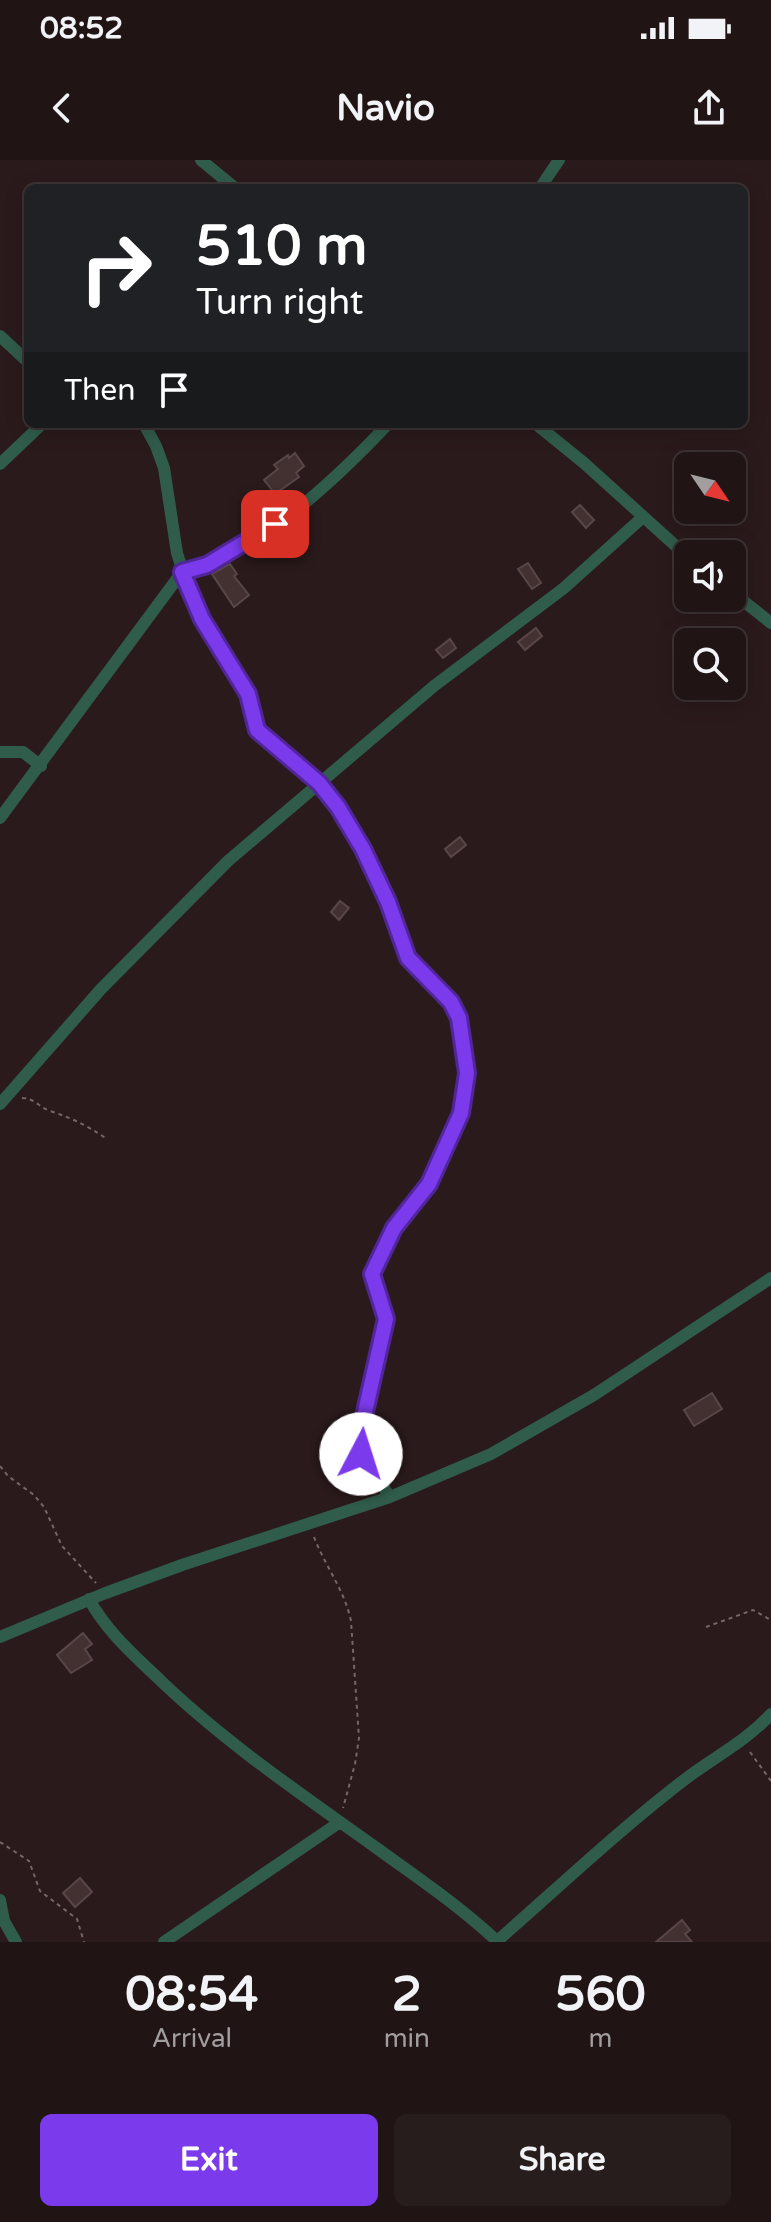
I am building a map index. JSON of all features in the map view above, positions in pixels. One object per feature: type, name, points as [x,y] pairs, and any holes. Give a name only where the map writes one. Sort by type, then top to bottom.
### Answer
[{"type":"street","points":[[201,160],[230,184]]},
{"type":"street","points":[[543,184],[559,160]]},
{"type":"street","points":[[0,336],[24,358]]},
{"type":"street","points":[[0,464],[38,428]]},
{"type":"street","points":[[146,428],[164,468],[182,572],[202,619],[248,694],[257,730],[319,783],[363,849],[388,902],[408,958],[451,1002],[459,1018],[467,1073],[461,1113],[429,1184],[394,1228],[372,1274],[386,1319],[359,1445],[361,1454],[390,1497]]},
{"type":"street","points":[[0,818],[182,572],[207,565],[275,524],[335,477],[384,428]]},
{"type":"street","points":[[541,428],[674,545]]},
{"type":"street","points":[[2,1101],[101,989],[228,861],[434,686],[564,588],[643,517]]},
{"type":"street","points":[[746,603],[771,623]]},
{"type":"street","points":[[0,752],[23,752],[41,766]]},
{"type":"street","points":[[0,1637],[89,1599],[182,1565],[390,1497],[491,1454],[594,1395],[771,1278]]},
{"type":"street","points":[[89,1599],[108,1627],[186,1706],[445,1897],[497,1942],[689,1776],[743,1741],[771,1714]]},
{"type":"street","points":[[164,1942],[340,1822]]},
{"type":"street","points":[[0,1900],[4,1921],[16,1942]]},
{"type":"path","points":[[2,1101],[31,1098],[50,1111],[78,1120],[107,1139]]},
{"type":"path","points":[[0,1466],[44,1507],[62,1546],[90,1574],[103,1594]]},
{"type":"path","points":[[310,1525],[323,1562],[348,1608],[351,1621],[359,1738],[340,1822]]},
{"type":"path","points":[[706,1627],[753,1610],[771,1620]]},
{"type":"path","points":[[743,1741],[771,1781]]},
{"type":"path","points":[[0,1842],[29,1861],[40,1891],[77,1919],[84,1942]]},
{"type":"building","points":[[295,453],[304,466],[296,473],[299,477],[275,494],[264,480],[278,469],[274,465]]},
{"type":"building","points":[[580,505],[594,520],[586,528],[572,512]]},
{"type":"building","points":[[528,563],[541,583],[532,589],[518,569]]},
{"type":"building","points":[[230,564],[237,574],[234,576],[249,595],[234,607],[212,574]]},
{"type":"building","points":[[536,628],[542,636],[525,650],[518,642]]},
{"type":"building","points":[[450,639],[456,648],[443,658],[436,650]]},
{"type":"building","points":[[460,837],[466,845],[451,857],[445,849]]},
{"type":"building","points":[[340,901],[349,908],[339,920],[331,912]]},
{"type":"building","points":[[712,1393],[722,1409],[694,1426],[684,1410]]},
{"type":"building","points":[[83,1633],[92,1644],[85,1649],[92,1660],[71,1673],[57,1655]]},
{"type":"building","points":[[80,1878],[92,1892],[75,1907],[63,1893]]},
{"type":"building","points":[[682,1920],[690,1930],[685,1934],[692,1942],[656,1942]]},
{"type":"route","points":[[275,524],[233,552],[207,565],[182,572],[193,603],[248,694],[257,730],[319,783],[338,807],[363,849],[388,902],[408,958],[451,1002],[459,1018],[467,1073],[461,1113],[429,1184],[394,1228],[372,1274],[386,1319],[360,1434],[361,1454]]}]
